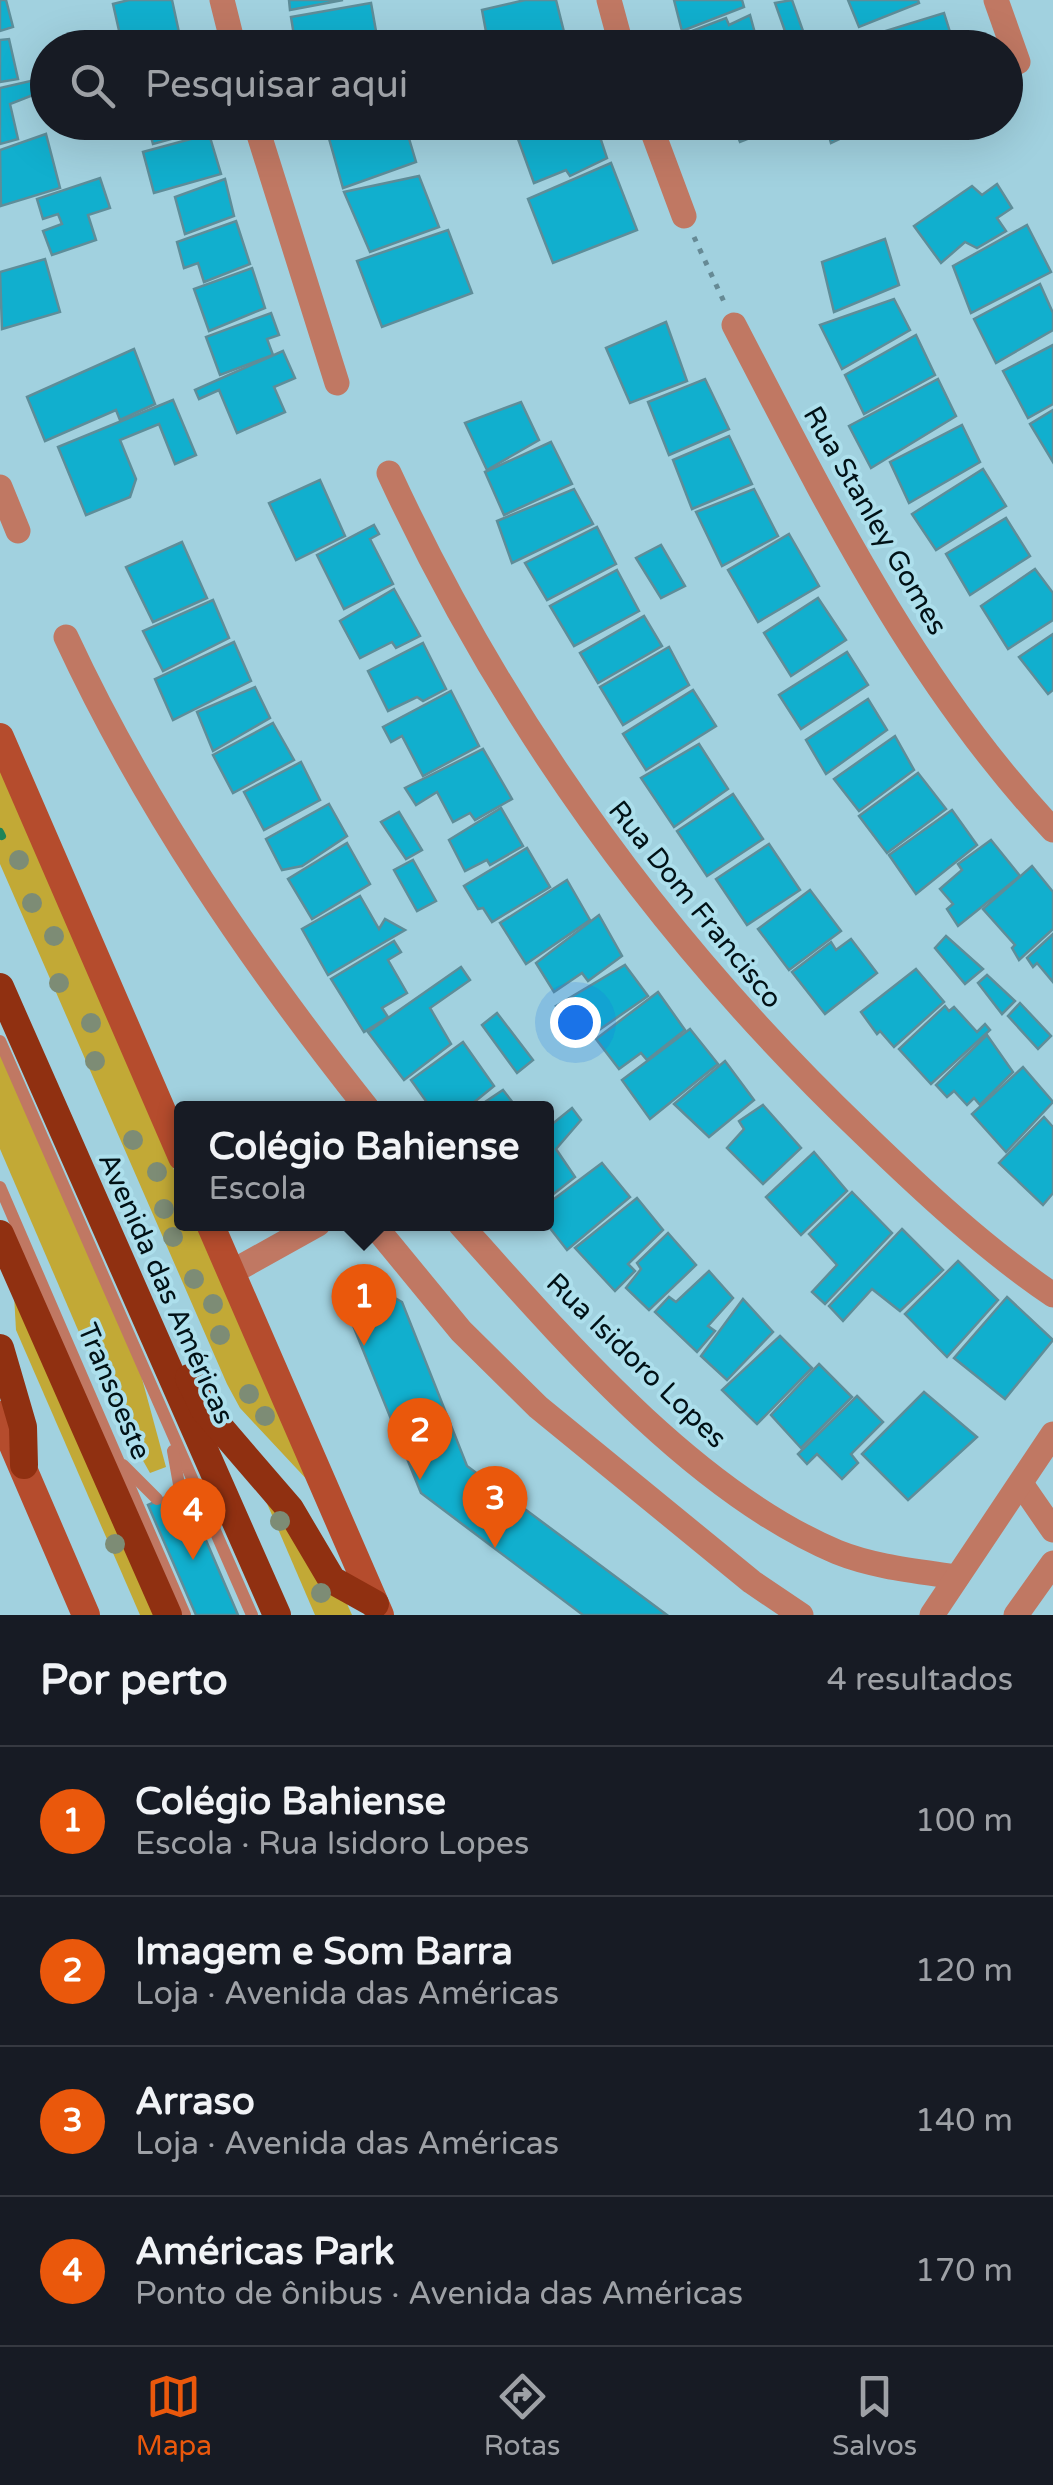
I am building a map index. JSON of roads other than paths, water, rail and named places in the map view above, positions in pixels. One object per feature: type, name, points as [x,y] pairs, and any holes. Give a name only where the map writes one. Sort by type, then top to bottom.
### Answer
[{"type":"highway","name":"Avenida das Américas","points":[[0,987],[277,1615]]},
{"type":"highway","points":[[0,1234],[168,1615]]},
{"type":"highway","points":[[135,1300],[177,1354],[204,1408],[290,1509],[322,1568],[378,1610]]},
{"type":"highway","points":[[0,1348],[24,1427],[24,1465]]},
{"type":"main road","points":[[0,738],[174,1138]]},
{"type":"main road","points":[[213,1231],[378,1610]]},
{"type":"main road","points":[[0,1414],[86,1615]]},
{"type":"street","points":[[222,0],[230,30]]},
{"type":"street","points":[[609,0],[617,30]]},
{"type":"street","points":[[996,0],[1007,30]]},
{"type":"street","points":[[261,140],[337,383]]},
{"type":"street","points":[[657,140],[684,216]]},
{"type":"street","name":"Rua Stanley Gomes","points":[[734,325],[880,597],[968,726],[1053,830]]},
{"type":"street","name":"Rua Dom Francisco","points":[[390,474],[460,618],[522,722],[579,808],[705,966],[794,1068],[896,1166],[990,1249],[1053,1294]]},
{"type":"street","points":[[0,487],[18,531]]},
{"type":"street","points":[[66,637],[106,725],[159,816],[308,1034],[361,1101]]},
{"type":"street","points":[[232,1272],[305,1231]]},
{"type":"street","points":[[379,1231],[462,1331],[538,1408],[752,1582],[802,1615]]},
{"type":"street","name":"Rua Isidoro Lopes","points":[[467,1231],[615,1388],[681,1450],[761,1510],[841,1554],[956,1577]]},
{"type":"street","points":[[932,1615],[1053,1434]]},
{"type":"street","points":[[1022,1484],[1053,1530]]},
{"type":"street","points":[[1016,1615],[1053,1563]]},
{"type":"lane","name":"Transoeste","points":[[0,1042],[252,1615]]},
{"type":"lane","name":"Transoeste","points":[[0,1187],[185,1615]]},
{"type":"lane","points":[[169,1429],[180,1490]]},
{"type":"lane","points":[[118,1460],[158,1499]]},
{"type":"waterway","points":[[0,832],[2,836]]},
{"type":"place","name":"Colégio Bahiense","points":[[364,1346]]},
{"type":"place","name":"Imagem e Som Barra","points":[[420,1480]]},
{"type":"place","name":"Arraso","points":[[495,1548]]},
{"type":"place","name":"Américas Park","points":[[193,1560]]}]
